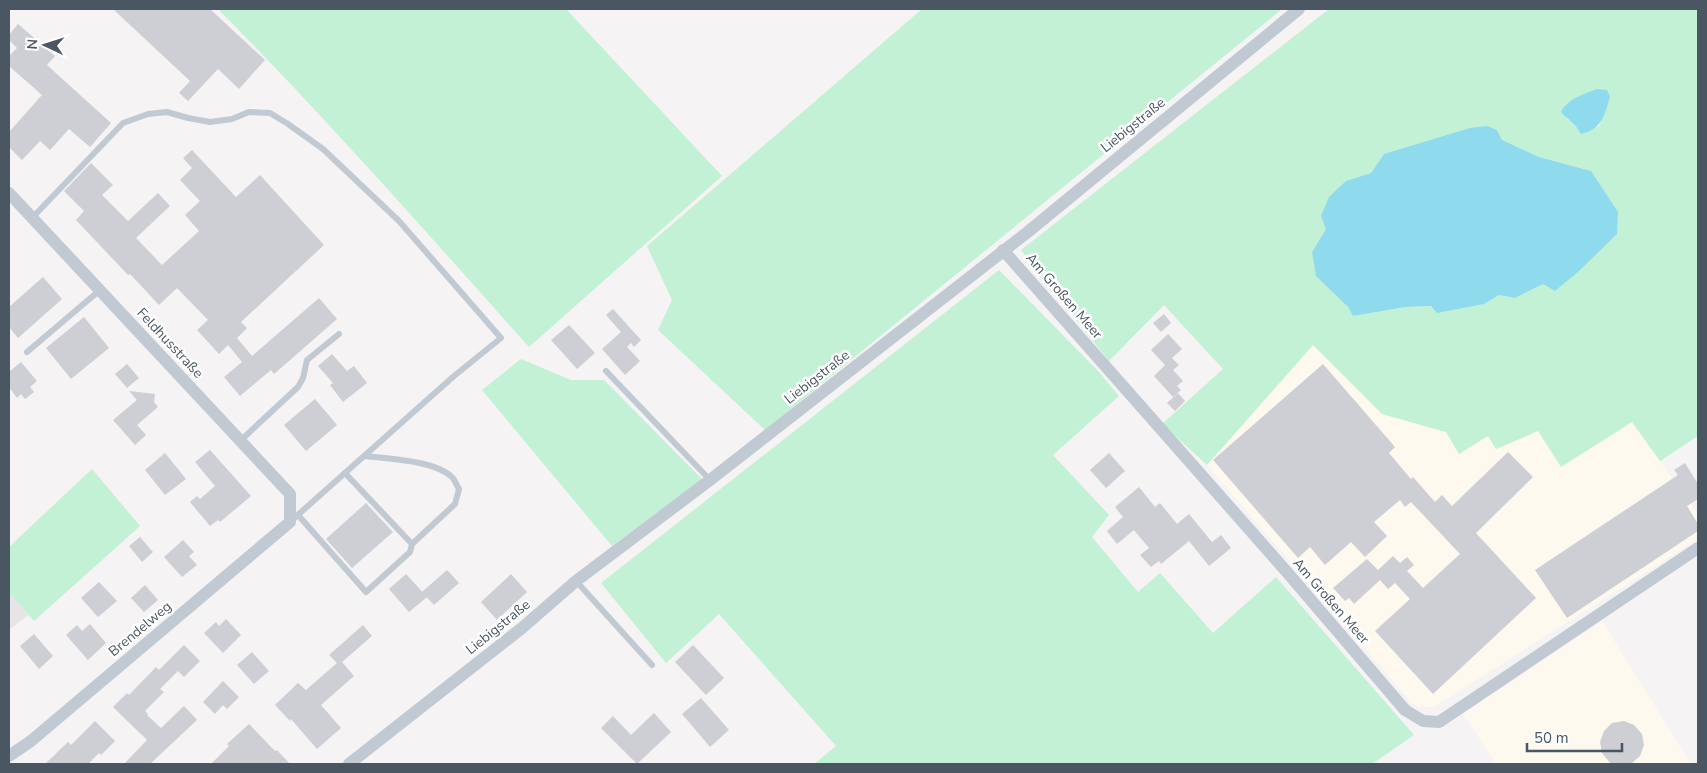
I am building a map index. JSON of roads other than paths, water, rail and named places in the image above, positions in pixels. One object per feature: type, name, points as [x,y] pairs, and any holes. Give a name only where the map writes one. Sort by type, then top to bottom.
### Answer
[{"type":"street","name":"Liebigstraße","points":[[350,764],[522,628],[576,581],[710,480],[1003,250],[1299,9]]},
{"type":"street","name":"Feldhusstraße","points":[[9,193],[290,494],[294,518]]},
{"type":"street","name":"Am Großen Meer","points":[[1003,250],[1286,571],[1405,710],[1423,721],[1440,722],[1698,548]]},
{"type":"street","name":"Brendelweg","points":[[9,756],[31,741],[294,518]]},
{"type":"lane","points":[[32,218],[122,123],[148,114],[167,112],[210,122],[232,119],[249,112],[270,113],[288,124],[322,150],[399,221],[501,338],[345,473],[294,518],[366,592],[410,552],[412,544],[455,504],[459,489],[453,478],[419,462],[365,456]]},
{"type":"lane","points":[[27,352],[100,290]]},
{"type":"lane","points":[[240,441],[298,387],[303,378],[307,360],[339,334]]},
{"type":"lane","points":[[606,372],[710,480]]},
{"type":"lane","points":[[345,473],[412,544]]},
{"type":"lane","points":[[576,581],[652,666]]},
{"type":"water","points":[[1597,89],[1607,90],[1610,97],[1606,110],[1598,125],[1588,132],[1581,134],[1574,124],[1561,112],[1572,100]]},
{"type":"water","points":[[1487,126],[1497,130],[1502,140],[1539,157],[1591,171],[1618,212],[1617,234],[1579,271],[1555,291],[1543,284],[1515,298],[1499,295],[1484,304],[1437,313],[1431,306],[1406,307],[1353,316],[1348,307],[1316,276],[1312,252],[1326,229],[1321,216],[1329,197],[1346,181],[1371,173],[1384,154],[1470,128]]}]
